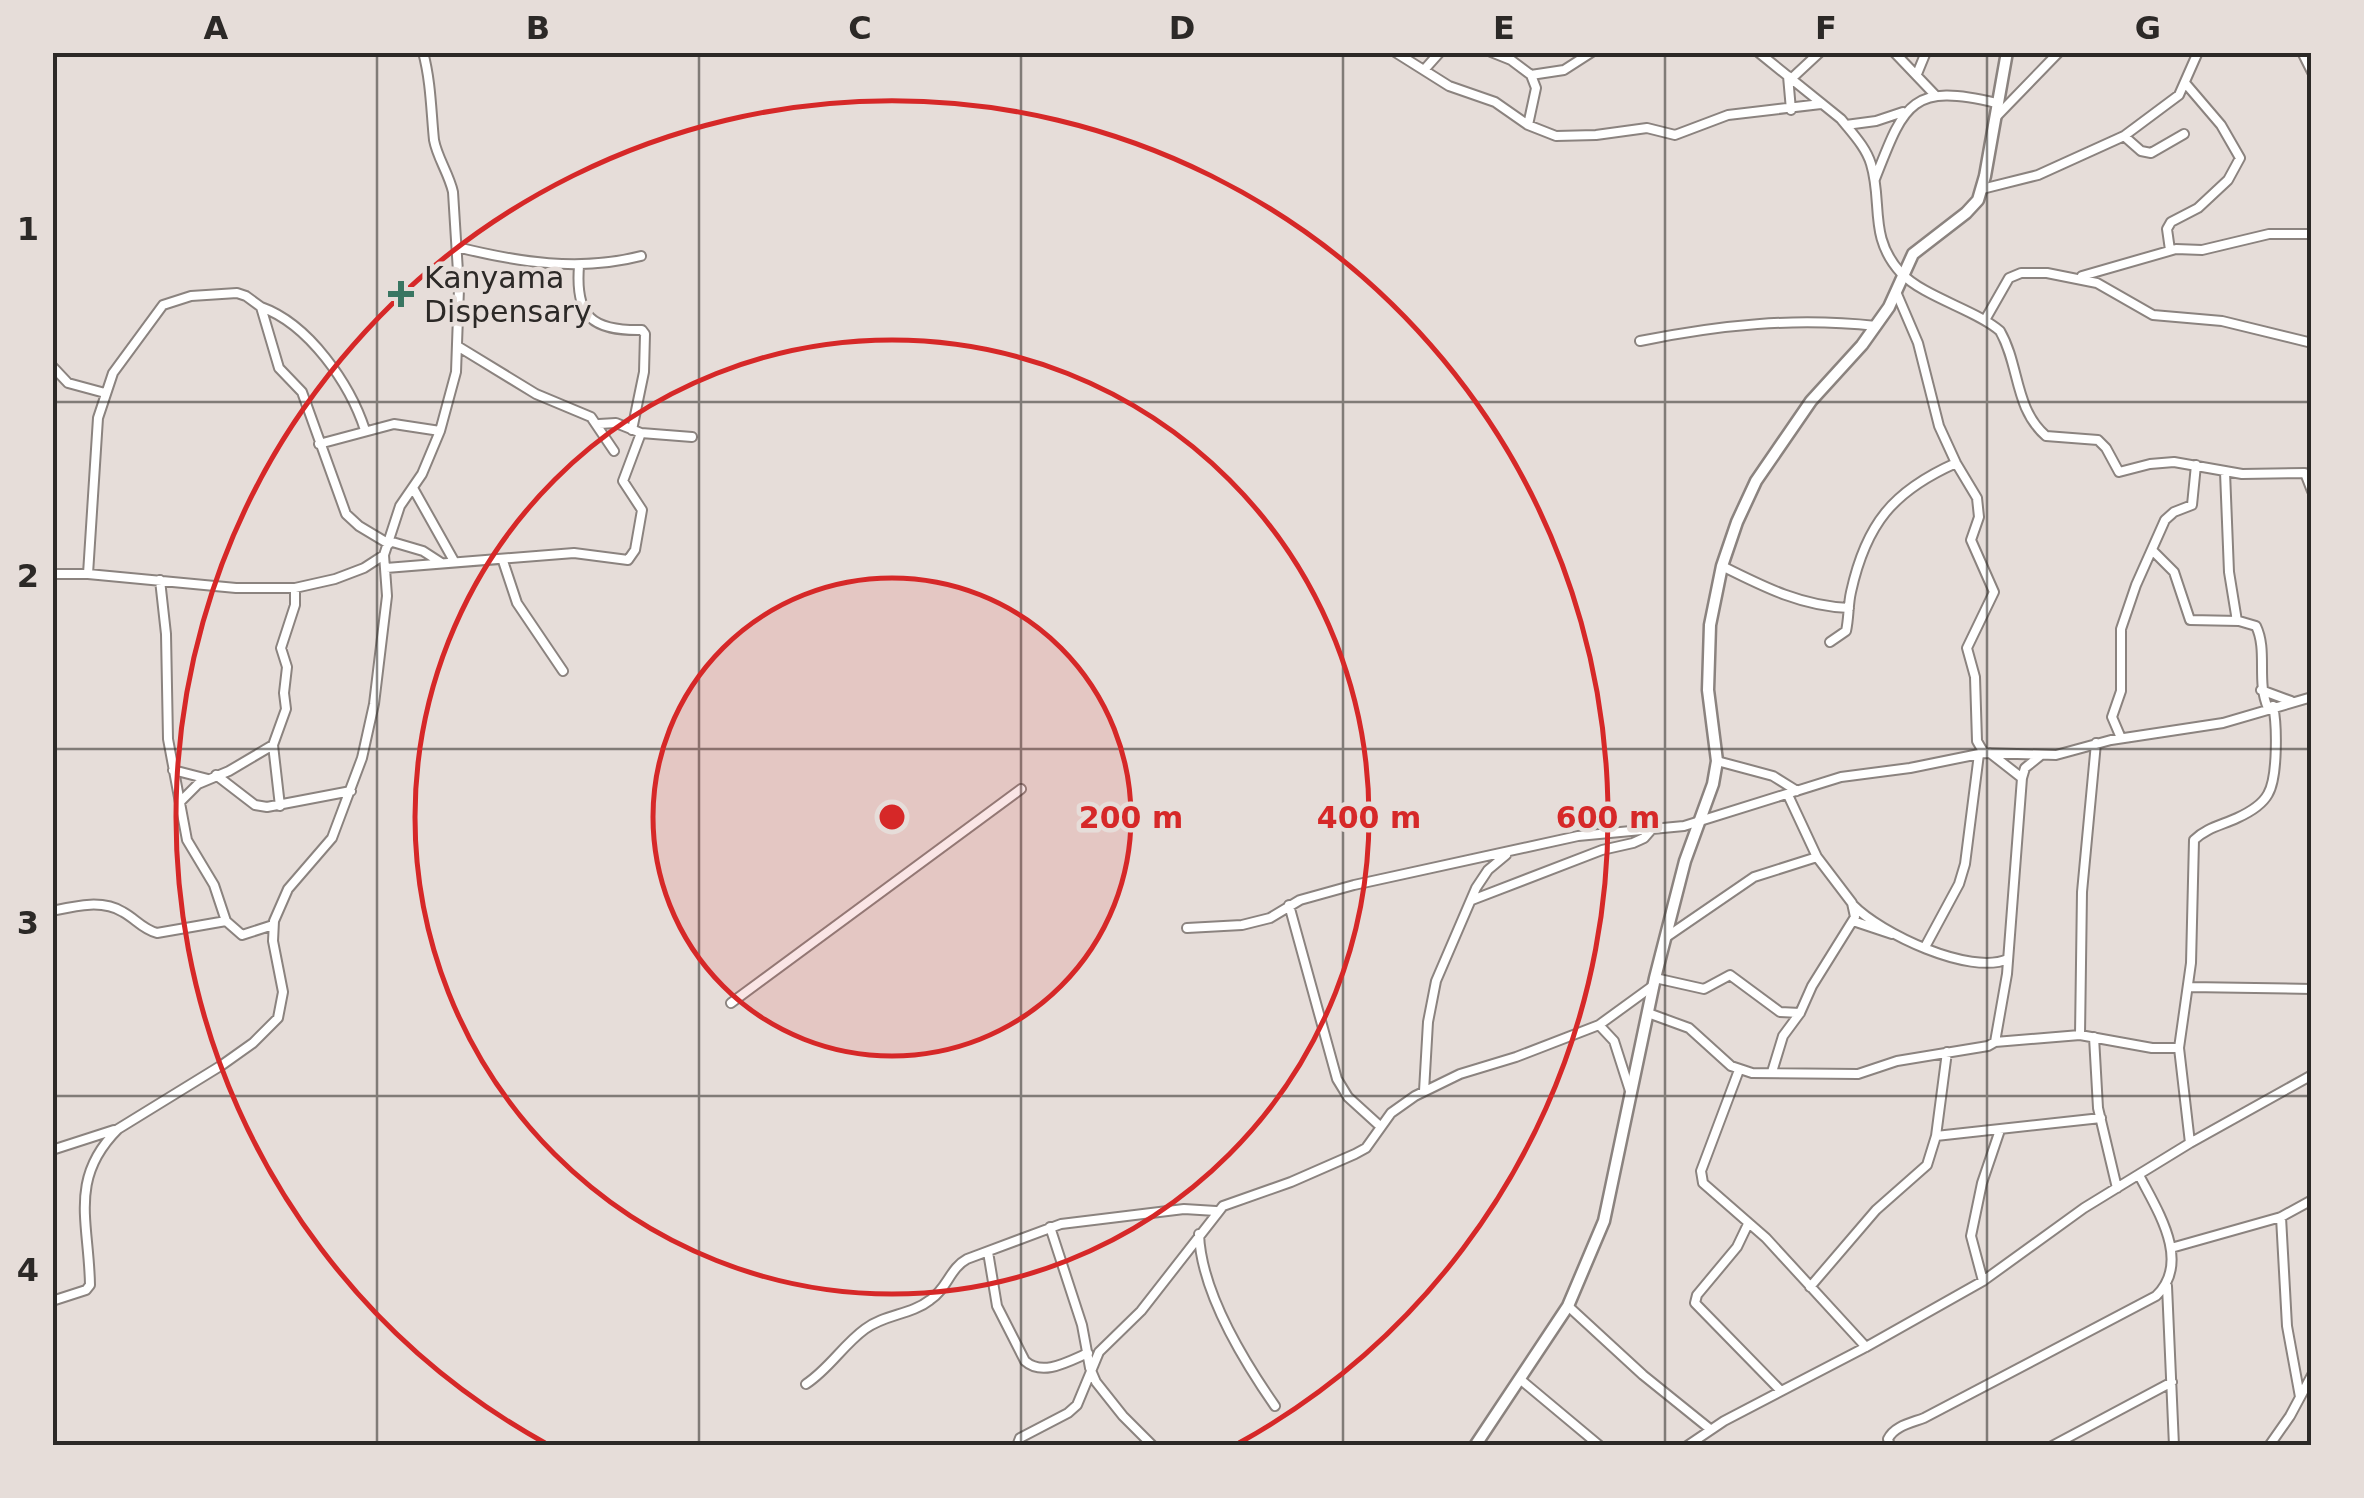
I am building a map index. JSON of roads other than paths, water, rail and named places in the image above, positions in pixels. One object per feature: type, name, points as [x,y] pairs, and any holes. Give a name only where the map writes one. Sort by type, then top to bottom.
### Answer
[{"type":"street","points":[[52,1150],[118,1129],[254,1043],[278,1018],[283,992],[273,925],[288,890],[332,838],[352,791],[374,704],[387,596],[384,555],[400,506],[440,431],[456,372],[459,346],[453,192],[448,170],[435,144],[432,93],[423,52]]},
{"type":"street","points":[[1395,52],[1450,86],[1506,108],[1528,125],[1556,136],[1647,128],[1675,135],[1728,115],[1822,104]]},
{"type":"street","points":[[1424,70],[1440,52]]},
{"type":"street","points":[[1490,52],[1511,60],[1531,75],[1536,88]]},
{"type":"street","points":[[1531,75],[1564,70],[1592,52]]},
{"type":"street","points":[[1758,52],[1846,125],[1870,160],[1878,227],[1889,255],[1903,275],[2000,331],[2009,346],[2027,416],[2046,436],[2098,440],[2119,472],[2158,462],[2254,475],[2301,472],[2308,477],[2312,491]]},
{"type":"street","points":[[1790,77],[1820,52]]},
{"type":"street","points":[[1894,52],[1936,96]]},
{"type":"street","points":[[1918,74],[1926,52]]},
{"type":"street","points":[[1476,1446],[1568,1306],[1604,1222],[1665,938],[1685,861],[1714,784],[1718,761],[1708,674],[1710,625],[1722,566],[1737,522],[1756,481],[1811,402],[1876,326],[1897,294],[1913,254],[1966,213],[1982,189],[2007,52]]},
{"type":"street","points":[[1994,119],[2060,52]]},
{"type":"street","points":[[1982,189],[2038,175],[2124,136],[2179,95],[2198,52]]},
{"type":"street","points":[[2302,52],[2312,72]]},
{"type":"street","points":[[1528,125],[1536,88],[1546,74]]},
{"type":"street","points":[[1790,77],[1791,110]]},
{"type":"street","points":[[2170,250],[2167,230],[2171,222],[2198,208],[2228,180],[2240,158],[2222,124],[2186,84]]},
{"type":"street","points":[[1874,182],[1900,117],[1922,100],[1967,96],[1996,104]]},
{"type":"street","points":[[1846,125],[1907,110]]},
{"type":"street","points":[[2124,136],[2142,151],[2151,153],[2184,134]]},
{"type":"street","points":[[2079,277],[2170,250],[2202,250],[2269,234],[2312,234]]},
{"type":"street","points":[[457,246],[496,257],[579,266],[641,256]]},
{"type":"street","points":[[386,568],[574,553],[622,560],[633,556],[642,510],[623,480],[637,431],[645,332],[608,329],[582,308],[578,296],[579,266]]},
{"type":"street","points":[[1985,320],[2004,282],[2015,274],[2079,277],[2097,282],[2153,316],[2222,321],[2312,343]]},
{"type":"street","points":[[88,574],[95,435],[105,393],[121,362],[163,304],[191,296],[237,293],[284,319],[333,368],[352,394],[364,430]]},
{"type":"street","points":[[1897,294],[1918,343],[1939,426],[1976,498],[1979,517],[1971,540],[1994,592],[1967,648],[1975,677],[1981,754],[1965,864],[1959,884],[1925,947]]},
{"type":"street","points":[[261,308],[279,368],[302,392],[346,514],[389,543],[424,551],[441,562]]},
{"type":"street","points":[[1640,341],[1695,329],[1772,322],[1876,326]]},
{"type":"street","points":[[459,346],[536,394],[582,412],[599,424],[614,450]]},
{"type":"street","points":[[52,366],[68,383],[105,393]]},
{"type":"street","points":[[599,424],[616,423],[637,431],[692,437]]},
{"type":"street","points":[[319,444],[394,424],[440,431]]},
{"type":"street","points":[[1830,642],[1846,631],[1865,550],[1889,507],[1919,480],[1956,463]]},
{"type":"street","points":[[2121,738],[2112,717],[2121,691],[2121,629],[2165,520],[2192,505],[2196,465]]},
{"type":"street","points":[[2225,472],[2228,553],[2237,621]]},
{"type":"street","points":[[413,488],[454,561]]},
{"type":"street","points":[[2153,551],[2174,572],[2190,620],[2250,622],[2260,631],[2261,690],[2271,707],[2276,728],[2273,774],[2267,796],[2242,816],[2194,840],[2189,987],[2180,1048],[2190,1143]]},
{"type":"street","points":[[52,574],[236,588],[295,588],[336,579],[384,555]]},
{"type":"street","points":[[503,561],[517,603],[563,671]]},
{"type":"street","points":[[1722,566],[1811,606],[1849,608]]},
{"type":"street","points":[[160,580],[166,634],[165,712],[187,840],[214,885],[226,921],[242,935],[273,925]]},
{"type":"street","points":[[280,806],[273,745],[286,709],[287,667],[281,648],[295,606],[295,588]]},
{"type":"street","points":[[2261,690],[2291,701]]},
{"type":"street","points":[[1187,928],[1242,925],[1270,918],[1289,905],[1425,868],[1578,836],[1699,822],[1841,776],[1981,754],[2042,755],[2223,723],[2312,697]]},
{"type":"street","points":[[2080,1035],[2082,892],[2096,743]]},
{"type":"street","points":[[180,802],[190,790],[273,745]]},
{"type":"street","points":[[1981,754],[2022,778]]},
{"type":"street","points":[[1995,1042],[2007,974],[2022,778],[2025,768],[2042,755]]},
{"type":"street","points":[[1718,761],[1772,776],[1792,793],[1817,857],[1860,912],[1900,936]]},
{"type":"street","points":[[173,770],[213,777],[254,805],[280,806],[352,791]]},
{"type":"street","points":[[731,1003],[1021,789]]},
{"type":"street","points":[[1472,900],[1602,850],[1633,843],[1651,830]]},
{"type":"street","points":[[1424,1091],[1431,998],[1488,870],[1509,852]]},
{"type":"street","points":[[1665,938],[1754,877],[1817,857]]},
{"type":"street","points":[[1772,1072],[1783,1036],[1853,922],[1852,903]]},
{"type":"street","points":[[52,911],[104,905],[120,909],[148,930],[157,932],[226,921]]},
{"type":"street","points":[[1289,905],[1337,1079],[1348,1097],[1381,1128]]},
{"type":"street","points":[[1853,922],[1968,961],[1996,964],[2008,958]]},
{"type":"street","points":[[1996,964],[2007,974]]},
{"type":"street","points":[[1016,1446],[1020,1438],[1077,1406],[1090,1368],[1110,1339],[1140,1311],[1216,1212],[1234,1201],[1291,1182],[1366,1148],[1399,1106],[1424,1091],[1460,1074],[1599,1025],[1654,982],[1704,989],[1730,976],[1780,1012],[1800,1013]]},
{"type":"street","points":[[2189,987],[2312,989]]},
{"type":"street","points":[[1648,1013],[1690,1028],[1739,1070],[1858,1074],[1897,1061],[1982,1048],[1995,1042],[2080,1035],[2140,1046],[2180,1048]]},
{"type":"street","points":[[1599,1025],[1614,1041],[1630,1092]]},
{"type":"street","points":[[2094,1037],[2100,1118],[2117,1188]]},
{"type":"street","points":[[1810,1286],[1876,1210],[1926,1165],[1936,1136],[1947,1052]]},
{"type":"street","points":[[1739,1070],[1700,1177],[1707,1188],[1766,1238],[1866,1348]]},
{"type":"street","points":[[1687,1446],[1710,1428],[1866,1348],[1984,1281],[2060,1224],[2117,1188],[2312,1075]]},
{"type":"street","points":[[1936,1136],[2100,1118]]},
{"type":"street","points":[[52,1300],[86,1290],[90,1285],[86,1182],[96,1154],[118,1129]]},
{"type":"street","points":[[1984,1281],[1971,1236],[1982,1183],[2000,1130]]},
{"type":"street","points":[[2139,1175],[2171,1248],[2168,1286],[2174,1446]]},
{"type":"street","points":[[2171,1248],[2281,1217],[2312,1200]]},
{"type":"street","points":[[806,1384],[862,1331],[885,1317],[931,1300],[960,1262],[1050,1226],[1195,1210],[1216,1212]]},
{"type":"street","points":[[1195,1210],[1204,1274],[1275,1406]]},
{"type":"street","points":[[2281,1217],[2287,1326],[2300,1397]]},
{"type":"street","points":[[1748,1224],[1737,1247],[1697,1294],[1695,1303],[1781,1390]]},
{"type":"street","points":[[1050,1226],[1090,1368],[1107,1398],[1152,1446]]},
{"type":"street","points":[[988,1252],[997,1306],[1025,1361],[1031,1367],[1046,1369],[1088,1353]]},
{"type":"street","points":[[1890,1446],[1891,1432],[2156,1296],[2168,1286]]},
{"type":"street","points":[[1568,1306],[1710,1428]]},
{"type":"street","points":[[2268,1446],[2312,1375]]},
{"type":"street","points":[[1521,1380],[1600,1446]]},
{"type":"street","points":[[2052,1446],[2172,1382]]},
{"type":"street","points":[[1484,1446],[1488,1426]]},
{"type":"place","name":"Kanyama Dispensary","points":[[401,294]]}]
